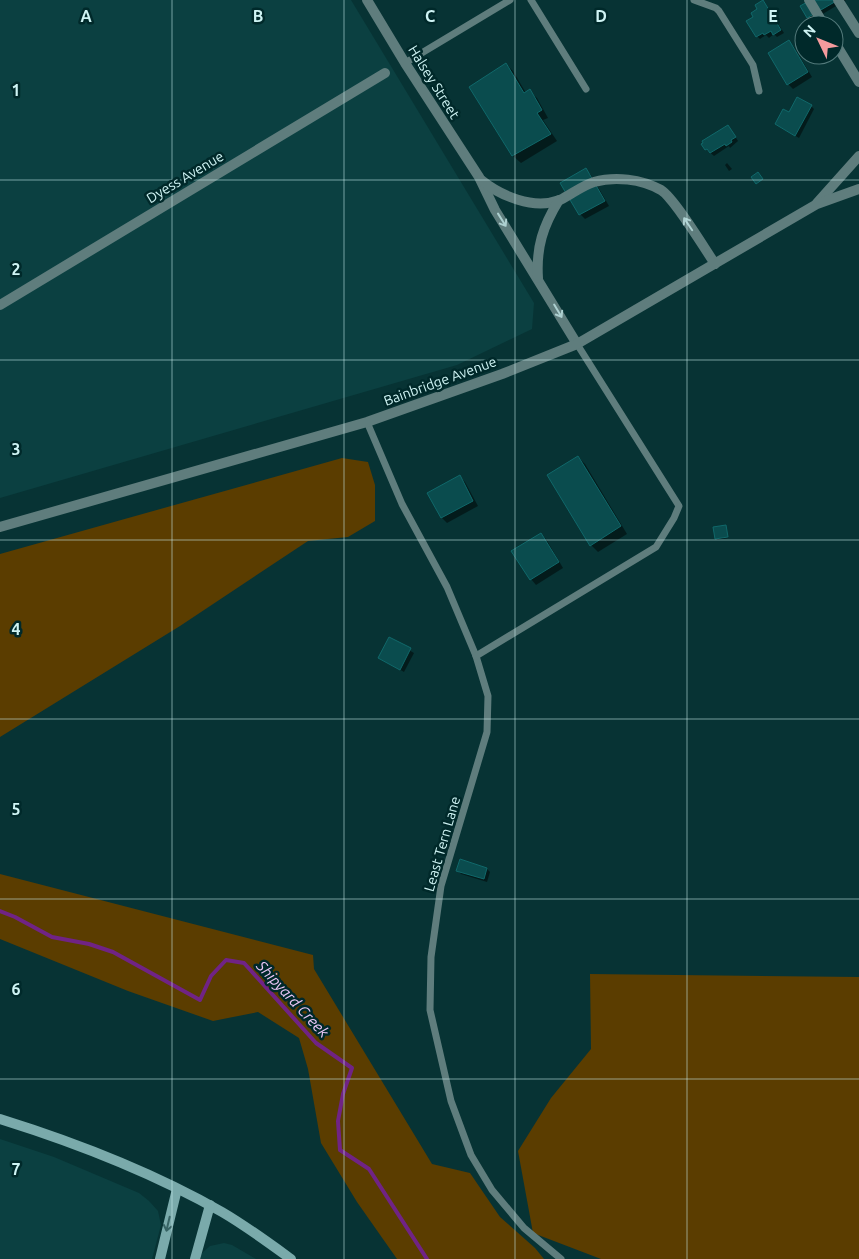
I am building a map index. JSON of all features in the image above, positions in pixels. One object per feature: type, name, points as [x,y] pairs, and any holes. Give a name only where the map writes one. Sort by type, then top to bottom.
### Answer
[{"type":"street","name":"Halsey Street","points":[[367,0],[478,177],[495,210],[577,344]]},
{"type":"street","points":[[809,0],[818,15]]},
{"type":"street","points":[[838,0],[859,33]]},
{"type":"street","points":[[844,57],[859,82]]},
{"type":"street","name":"Dyess Avenue","points":[[0,305],[385,73]]},
{"type":"street","points":[[817,204],[859,156]]},
{"type":"street","name":"Halsey Street","points":[[478,177],[504,195],[529,203],[559,200],[593,182],[615,178],[639,182],[662,191],[679,211],[715,264]]},
{"type":"street","points":[[817,204],[859,181]]},
{"type":"street","name":"Bainbridge Avenue","points":[[0,527],[367,422],[502,374],[577,344],[817,204],[859,189]]},
{"type":"street","points":[[538,279],[537,258],[543,230],[559,200]]},
{"type":"street","points":[[0,1119],[79,1144],[177,1188],[210,1205],[257,1234],[291,1259]]},
{"type":"street","points":[[160,1259],[177,1188]]},
{"type":"street","points":[[195,1259],[210,1205]]},
{"type":"lane","points":[[405,63],[510,0]]},
{"type":"lane","points":[[531,0],[586,89]]},
{"type":"lane","points":[[694,0],[716,8],[719,11],[753,65],[759,91]]},
{"type":"lane","points":[[476,656],[656,547],[674,518],[678,506],[577,344]]},
{"type":"lane","name":"Least Tern Lane","points":[[367,422],[402,504],[447,587],[476,656],[488,696],[487,732],[441,886],[431,957],[430,1010],[450,1101],[471,1155],[492,1190],[524,1228],[561,1259]]},
{"type":"shaded area","points":[[0,0],[351,0],[534,303],[532,329],[457,365],[0,498]]},
{"type":"shaded area","points":[[342,458],[368,462],[375,485],[375,521],[348,537],[308,541],[180,626],[0,737],[0,554]]},
{"type":"shaded area","points":[[0,874],[313,955],[314,969],[432,1164],[470,1173],[500,1217],[535,1248],[544,1259],[397,1259],[357,1202],[321,1143],[308,1069],[299,1038],[258,1012],[213,1021],[128,991],[0,939]]},
{"type":"shaded area","points":[[590,974],[859,977],[859,1259],[601,1259],[533,1233],[518,1151],[551,1098],[591,1049]]},
{"type":"shaded area","points":[[0,1139],[54,1157],[139,1193],[158,1211],[161,1225],[152,1259],[0,1259]]},
{"type":"shaded area","points":[[224,1243],[232,1245],[256,1259],[200,1259],[202,1253],[210,1246]]},
{"type":"building","points":[[763,0],[781,30],[773,35],[771,31],[756,37],[746,21],[753,17],[751,13],[757,9],[755,5]]},
{"type":"building","points":[[811,0],[838,0],[812,15],[805,15],[800,6]]},
{"type":"building","points":[[789,40],[794,48],[794,65],[804,65],[808,72],[787,85],[768,53]]},
{"type":"building","points":[[506,63],[524,93],[530,89],[542,110],[537,113],[551,134],[512,156],[469,87]]},
{"type":"building","points":[[797,97],[812,105],[795,136],[775,124],[783,109],[789,112]]},
{"type":"building","points":[[728,125],[736,137],[731,140],[732,142],[710,153],[707,149],[705,150],[701,144],[703,143],[702,141]]},
{"type":"building","points":[[586,168],[605,201],[579,215],[560,183]]},
{"type":"building","points":[[758,172],[763,179],[756,184],[751,177]]},
{"type":"building","points":[[578,456],[621,526],[590,546],[547,475]]},
{"type":"building","points":[[460,475],[473,501],[441,518],[427,493]]},
{"type":"building","points":[[726,525],[728,537],[715,539],[713,527]]},
{"type":"building","points":[[541,533],[559,562],[530,580],[511,551]]},
{"type":"building","points":[[389,637],[411,648],[400,670],[378,658]]},
{"type":"building","points":[[460,859],[487,868],[484,879],[456,871]]},
{"type":"waterway","name":"Shipyard Creek","points":[[0,911],[52,937],[89,944],[113,952],[200,1000],[211,976],[226,960],[244,963],[316,1043],[352,1068],[343,1094],[338,1121],[340,1150],[369,1169],[427,1259]]}]
